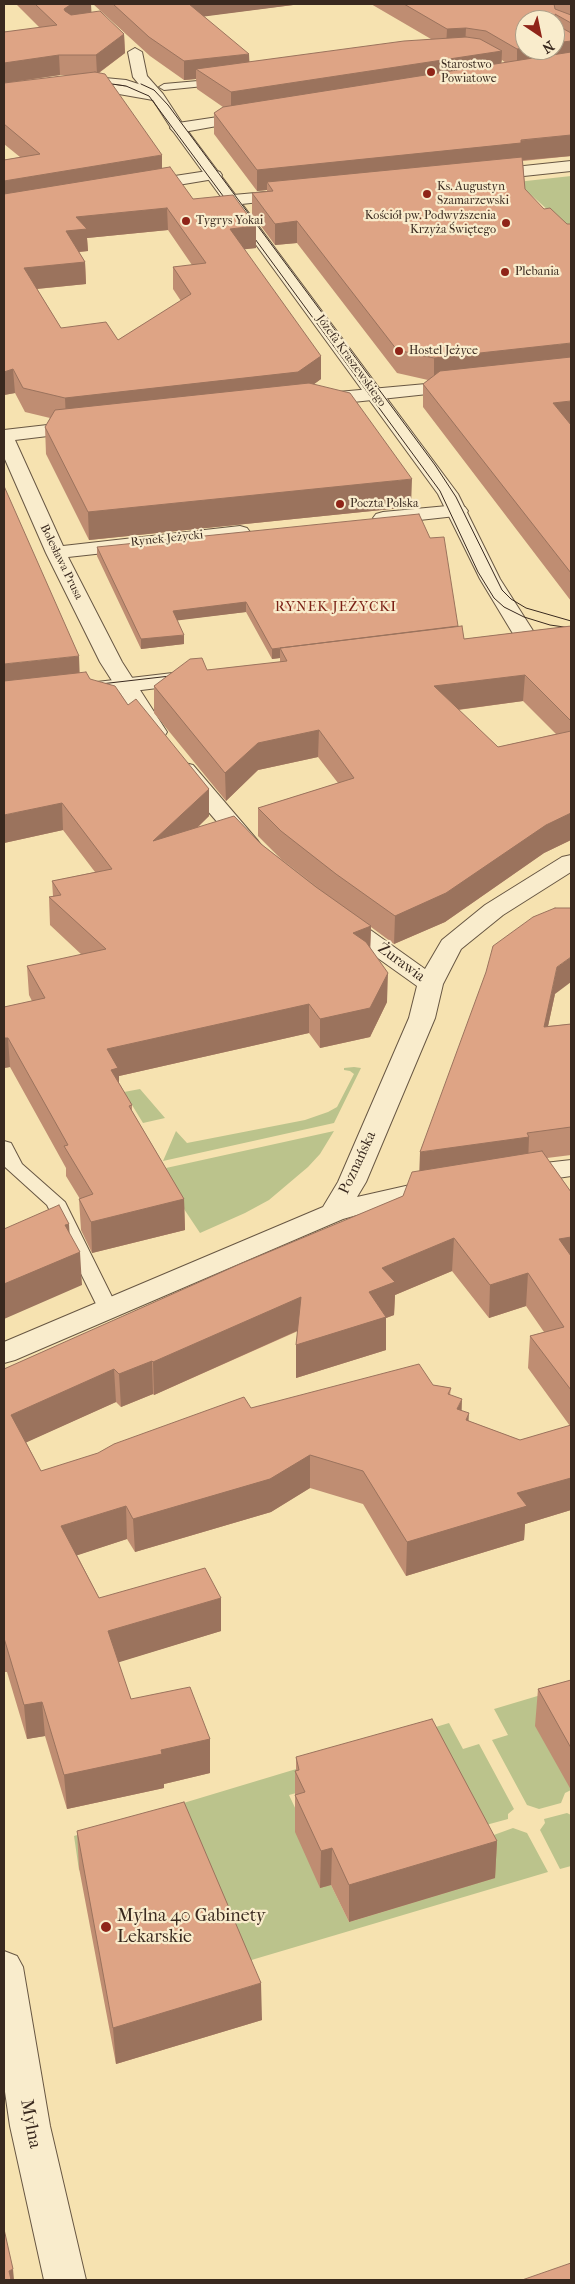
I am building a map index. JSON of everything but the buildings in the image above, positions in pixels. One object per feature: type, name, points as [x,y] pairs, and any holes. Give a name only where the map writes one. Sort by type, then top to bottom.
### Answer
[{"type":"street","name":"Józefa Kraszewskiego","points":[[130,49],[140,77],[161,92],[178,128],[419,452],[458,511],[490,579],[525,637]]},
{"type":"street","points":[[4,98],[96,86],[161,92]]},
{"type":"street","points":[[178,128],[264,113]]},
{"type":"street","points":[[469,176],[571,166]]},
{"type":"street","points":[[128,189],[214,175]]},
{"type":"street","points":[[233,200],[300,194]]},
{"type":"street","points":[[294,402],[473,384]]},
{"type":"street","points":[[4,436],[97,426]]},
{"type":"street","name":"Bolesława Prusa","points":[[4,436],[56,553],[124,686]]},
{"type":"street","points":[[369,519],[458,511]]},
{"type":"street","name":"Rynek Jeżycki","points":[[56,553],[92,547],[260,530]]},
{"type":"street","points":[[4,700],[124,686],[217,678]]},
{"type":"street","points":[[4,690],[64,683],[124,686]]},
{"type":"street","points":[[124,686],[170,751],[226,820],[264,859]]},
{"type":"street","name":"Poznańska","points":[[4,1353],[333,1213],[352,1182],[422,1018],[430,984],[451,945],[494,910],[571,862]]},
{"type":"street","name":"Żurawia","points":[[319,903],[430,984]]},
{"type":"street","points":[[498,1178],[571,1168]]},
{"type":"street","points":[[333,1213],[384,1198],[469,1182]]},
{"type":"street","name":"Mylna","points":[[4,1967],[30,2126],[65,2280]]},
{"type":"lane","points":[[4,88],[60,80],[95,79],[134,85],[147,90],[161,92],[232,81]]},
{"type":"lane","points":[[4,696],[70,688],[124,686]]},
{"type":"lane","points":[[4,1146],[14,1167],[55,1202],[108,1309]]},
{"type":"green space","points":[[571,176],[571,231],[517,182]]},
{"type":"green space","points":[[344,1068],[361,1068],[334,1123],[163,1161],[176,1131],[187,1143],[305,1120],[328,1112],[337,1107],[354,1074],[344,1070]]},
{"type":"green space","points":[[140,1089],[165,1118],[143,1123],[124,1092]]},
{"type":"green space","points":[[334,1131],[320,1154],[308,1167],[269,1200],[200,1233],[174,1194],[166,1168]]},
{"type":"green space","points":[[571,1686],[571,1790],[565,1793],[561,1803],[539,1809],[527,1805],[492,1740],[508,1735],[494,1709]]},
{"type":"green space","points":[[449,1723],[463,1749],[479,1744],[514,1809],[508,1814],[508,1819],[486,1825],[430,1756],[289,1795],[305,1829],[320,1887],[331,1885],[349,1922],[494,1878],[491,1836],[513,1828],[527,1833],[548,1872],[238,1964],[79,1870],[74,1836]]},
{"type":"green space","points":[[567,1813],[571,1815],[571,1866],[560,1869],[540,1830],[545,1823],[544,1819]]},
{"type":"tram line","points":[[98,82],[126,86],[149,96],[232,208]]},
{"type":"tram line","points":[[141,84],[154,90],[168,105],[435,465],[456,497],[502,590],[511,599],[526,608],[571,621]]},
{"type":"tram line","points":[[247,228],[440,491],[478,572],[494,598],[504,607],[524,617],[550,625],[571,628]]},
{"type":"tram line","points":[[92,685],[179,675]]},
{"type":"place","name":"Starostwo Powiatowe","points":[[431,72]]},
{"type":"place","name":"Ks. Augustyn Szamarzewski","points":[[427,194]]},
{"type":"place","name":"Tygrys Yokai","points":[[186,221]]},
{"type":"place","name":"Kościół pw. Podwyższenia Krzyża Świętego","points":[[506,223]]},
{"type":"place","name":"Plebania","points":[[505,272]]},
{"type":"place","name":"Hostel Jeżyce","points":[[399,351]]},
{"type":"place","name":"Poczta Polska","points":[[340,504]]},
{"type":"place","name":"Mylna 40 Gabinety Lekarskie","points":[[106,1927]]},
{"type":"district","name":"RYNEK JEŻYCKI","points":[[336,608]]}]
